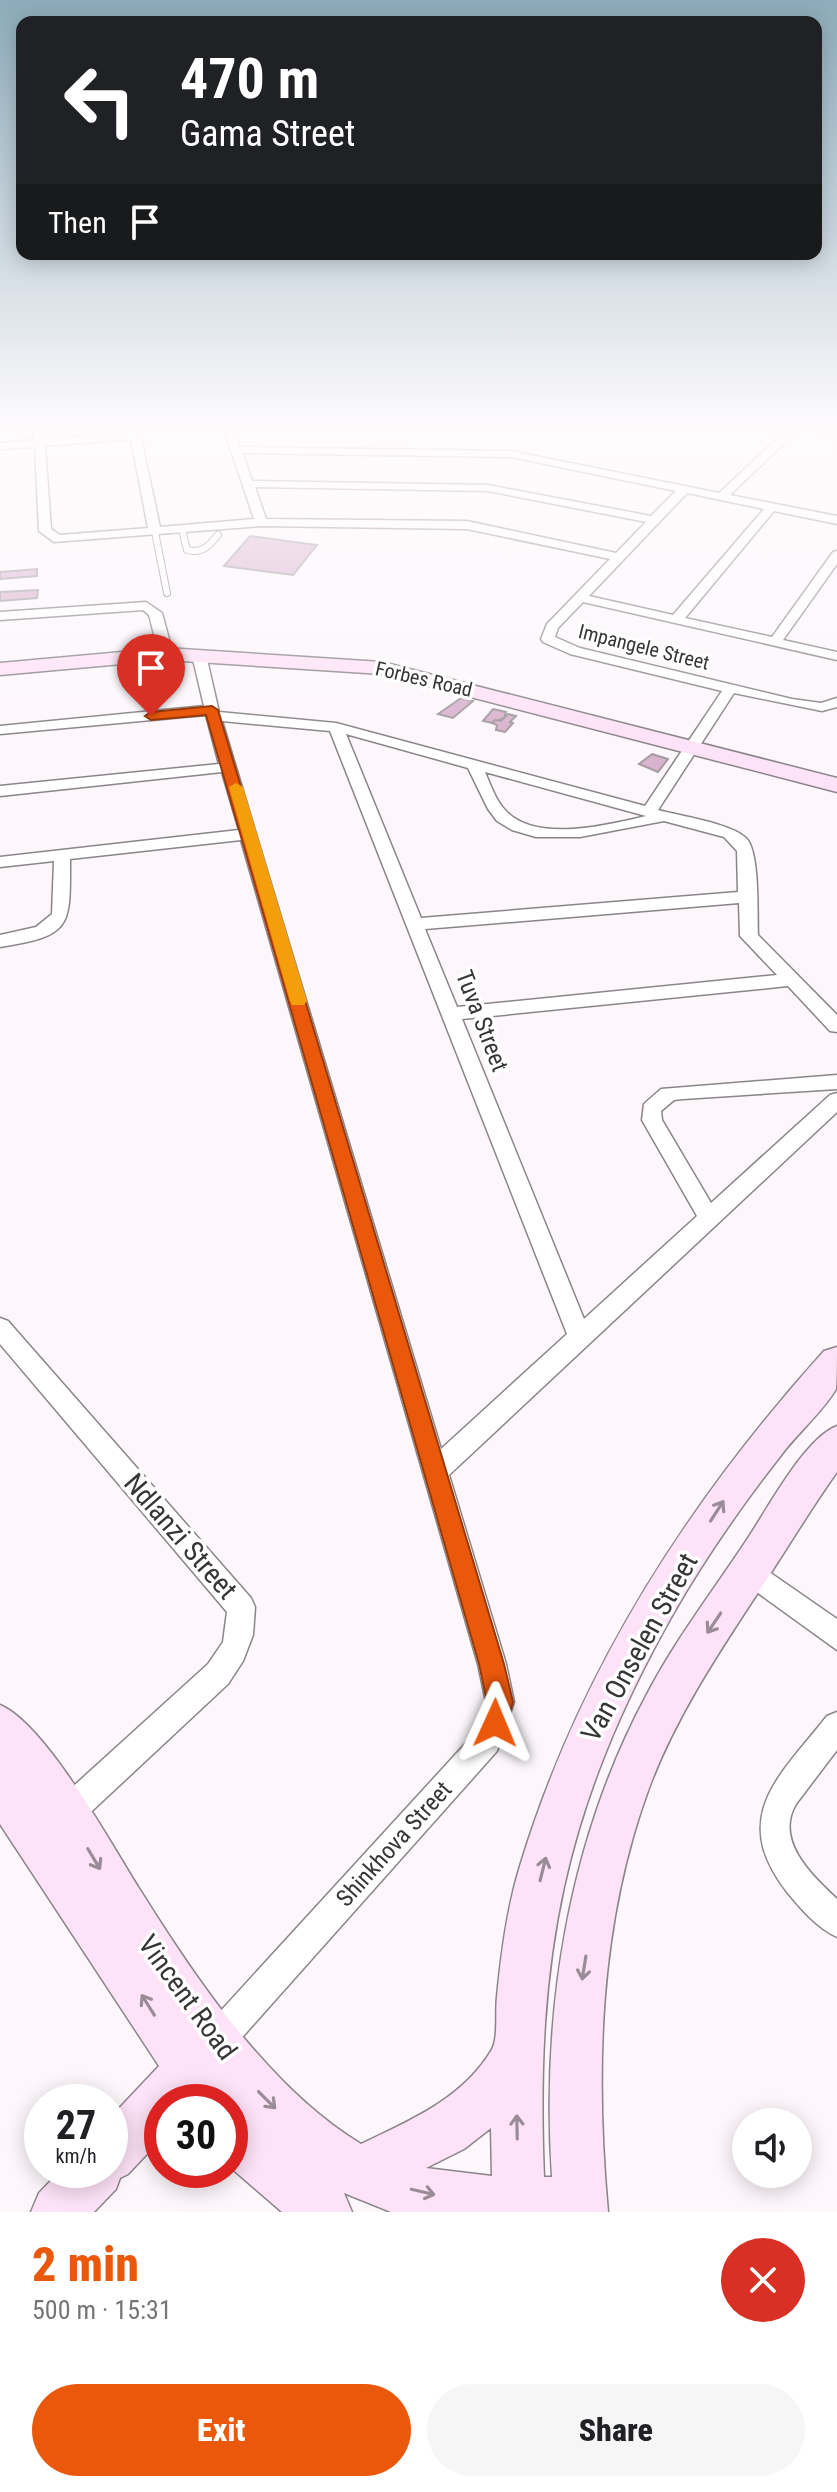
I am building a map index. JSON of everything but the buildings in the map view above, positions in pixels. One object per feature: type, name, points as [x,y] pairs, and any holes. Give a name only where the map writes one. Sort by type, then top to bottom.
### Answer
[{"type":"main road","name":"Forbes Road","points":[[0,669],[166,654],[400,671],[837,785]]},
{"type":"main road","name":"Van Onselen Street","points":[[518,2208],[515,2062],[530,1933],[542,1870],[573,1773],[603,1702],[732,1488],[837,1362]]},
{"type":"main road","name":"Van Onselen Street","points":[[581,2208],[574,2147],[576,2041],[600,1874],[622,1799],[650,1731],[708,1632],[837,1443]]},
{"type":"main road","name":"Vincent Road","points":[[0,1727],[67,1813],[153,1954],[206,2071]]},
{"type":"main road","name":"Vincent Road","points":[[0,1785],[122,1962],[206,2071],[274,2107],[306,2136],[359,2173],[451,2199],[518,2208],[581,2208]]},
{"type":"main road","points":[[359,2173],[446,2131],[471,2112],[515,2062]]},
{"type":"main road","points":[[128,2140],[206,2071]]},
{"type":"main road","points":[[248,2148],[267,2168],[325,2212]]},
{"type":"main road","points":[[58,2212],[80,2188]]},
{"type":"street","points":[[47,532],[70,539],[152,532]]},
{"type":"street","points":[[501,532],[619,557]]},
{"type":"street","name":"Impangele Street","points":[[642,532],[548,634],[554,644],[812,707],[837,702]]},
{"type":"street","points":[[676,620],[750,532]]},
{"type":"street","points":[[775,642],[837,555]]},
{"type":"street","points":[[581,598],[837,656]]},
{"type":"street","points":[[0,616],[146,606],[155,613],[166,654]]},
{"type":"street","name":"Shinkhova Street","points":[[199,655],[212,713],[492,1664],[500,1702],[487,1741],[206,2071]]},
{"type":"street","points":[[474,763],[500,814],[530,831],[587,831],[657,814],[692,748],[731,688]]},
{"type":"street","points":[[0,730],[212,713],[336,727],[714,829],[741,842],[746,866],[744,897],[749,936],[837,1026]]},
{"type":"street","name":"Tuva Street","points":[[336,727],[579,1335]]},
{"type":"street","points":[[0,791],[230,767]]},
{"type":"street","points":[[0,862],[250,834]]},
{"type":"street","points":[[0,941],[38,933],[57,922],[61,915],[62,855]]},
{"type":"street","points":[[416,924],[744,897]]},
{"type":"street","points":[[451,1014],[792,980]]},
{"type":"street","points":[[708,1217],[652,1120],[651,1109],[657,1101],[683,1092],[837,1082]]},
{"type":"street","points":[[434,1472],[837,1100]]},
{"type":"street","name":"Ndlanzi Street","points":[[0,1328],[241,1607],[242,1632],[234,1654],[218,1674],[67,1813]]},
{"type":"street","points":[[749,1571],[837,1636]]},
{"type":"street","points":[[837,1726],[777,1810],[776,1830],[781,1852],[806,1891],[837,1921]]},
{"type":"lane","points":[[155,532],[167,593]]},
{"type":"lane","points":[[183,532],[187,550],[195,553],[205,550],[218,535]]},
{"type":"slow traffic","points":[[236,787],[298,1001]]},
{"type":"route","points":[[151,716],[212,710],[492,1664],[500,1702],[495,1723]]}]
